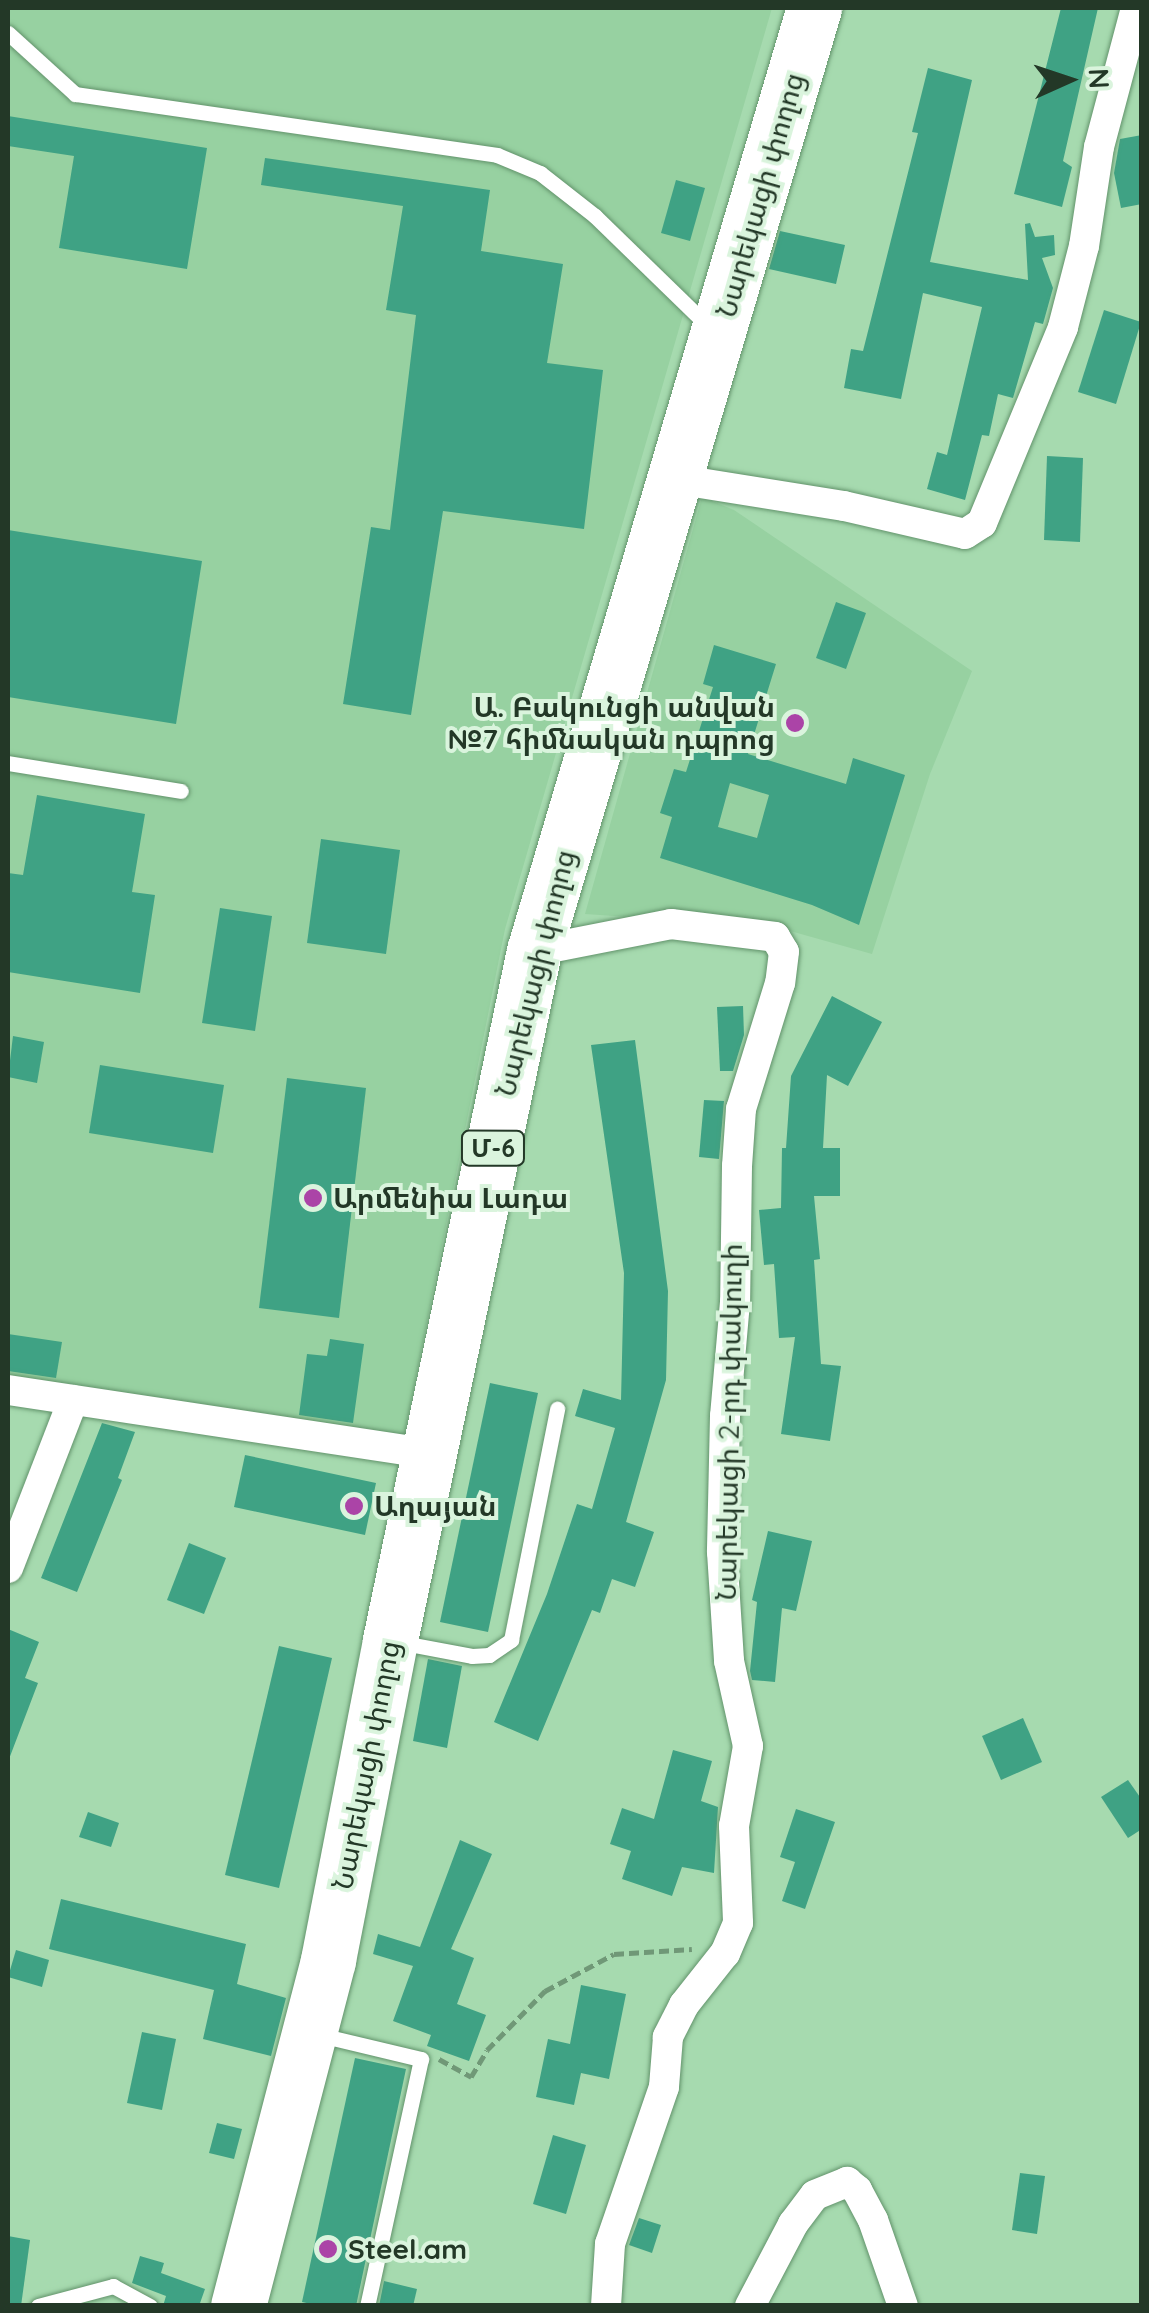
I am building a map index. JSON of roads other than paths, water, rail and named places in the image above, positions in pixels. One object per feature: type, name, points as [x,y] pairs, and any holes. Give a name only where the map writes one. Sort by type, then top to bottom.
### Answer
[{"type":"highway","name":"Նարեկացի փողոց","points":[[245,2302],[328,1960],[390,1640],[534,951],[814,8]]},
{"type":"street","points":[[676,478],[844,506],[965,534],[982,523],[1062,327],[1084,246],[1099,147],[1136,8]]},
{"type":"street","name":"Նարեկացի 2-րդ փակուղի","points":[[534,951],[672,924],[775,937],[784,952],[780,983],[741,1109],[735,1302],[725,1416],[722,1552],[729,1662],[748,1746],[734,1826],[738,1923],[724,1954],[684,2006],[668,2037],[664,2087],[610,2244],[606,2306]]},
{"type":"street","points":[[8,1390],[429,1454]]},
{"type":"street","points":[[8,1568],[73,1400]]},
{"type":"street","points":[[750,2306],[785,2238],[815,2194],[847,2182],[857,2190],[874,2220],[903,2306]]},
{"type":"lane","points":[[8,33],[75,94],[497,154],[540,173],[594,216],[719,337]]},
{"type":"lane","points":[[8,763],[181,791]]},
{"type":"lane","points":[[390,1640],[472,1656],[490,1655],[512,1640],[557,1409]]},
{"type":"lane","points":[[309,2032],[420,2058],[367,2306]]},
{"type":"lane","points":[[38,2306],[114,2286],[150,2306]]},
{"type":"place","name":"Ա. Բակունցի անվան №7 հիմնական դպրոց","points":[[795,723]]},
{"type":"place","name":"Արմենիա Լադա","points":[[313,1198]]},
{"type":"place","name":"Աղայան","points":[[354,1506]]},
{"type":"place","name":"Steel.am","points":[[328,2249]]}]
